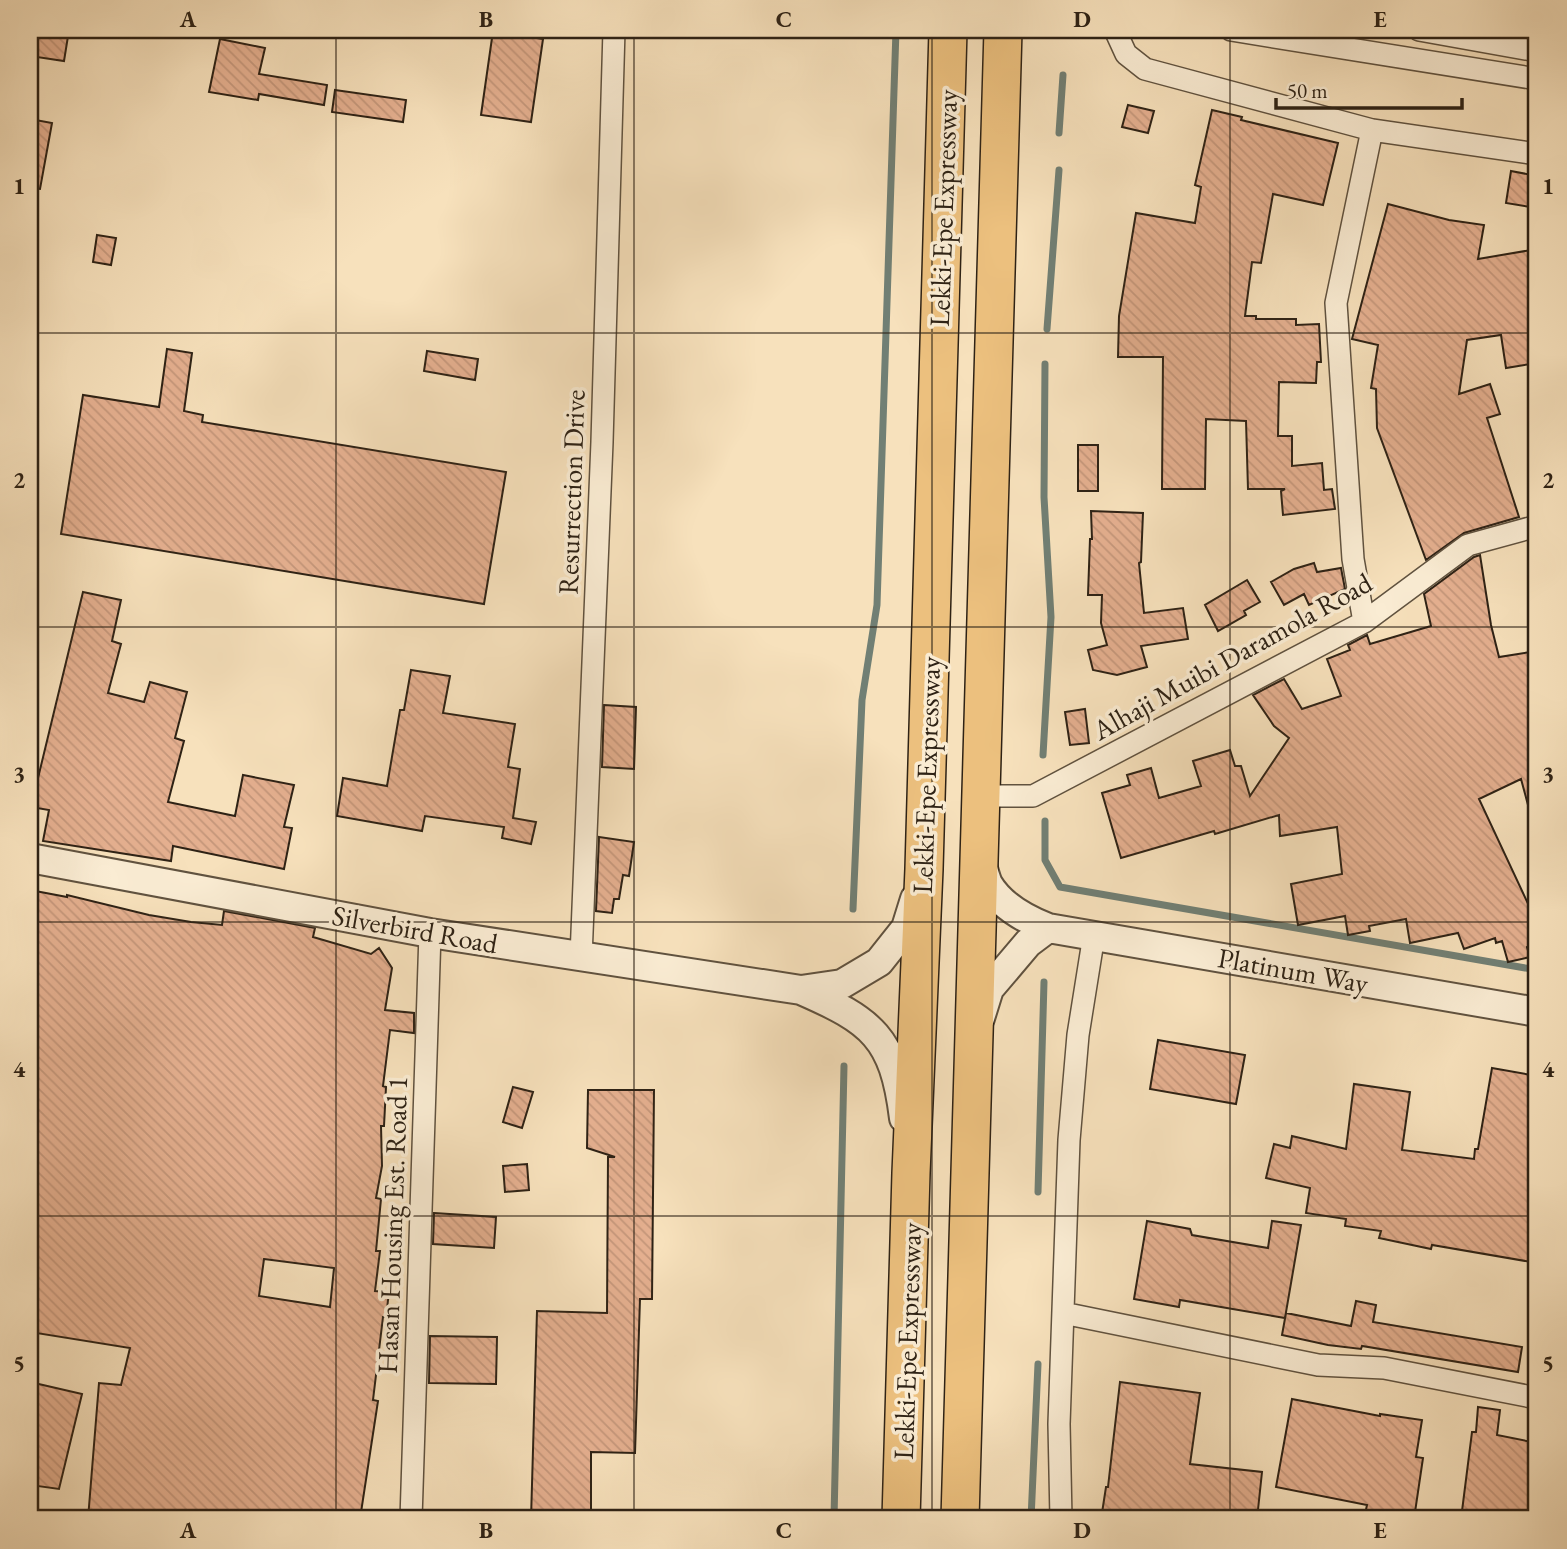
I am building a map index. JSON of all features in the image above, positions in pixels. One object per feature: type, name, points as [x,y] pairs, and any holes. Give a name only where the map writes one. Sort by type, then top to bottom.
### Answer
[{"type":"highway","name":"Lekki-Epe Expressway","points":[[901,1519],[911,1173],[924,869],[948,30]]},
{"type":"highway","name":"Lekki-Epe Expressway","points":[[960,1519],[983,796],[1003,30]]},
{"type":"street","name":"Resurrection Drive","points":[[581,957],[602,442],[614,30]]},
{"type":"street","points":[[1115,30],[1126,54],[1145,69],[1372,130],[1537,154]]},
{"type":"street","points":[[1231,30],[1537,79]]},
{"type":"street","points":[[1419,30],[1537,51]]},
{"type":"street","points":[[1364,622],[1353,559],[1336,303],[1372,130]]},
{"type":"street","name":"Alhaji Muibi Daramola Road","points":[[983,796],[1033,796],[1364,622],[1468,545],[1537,526]]},
{"type":"street","name":"Silverbird Road","points":[[30,858],[430,933],[801,990]]},
{"type":"street","name":"Platinum Way","points":[[981,860],[988,883],[1006,905],[1027,920],[1048,928],[1537,1012]]},
{"type":"street","points":[[801,990],[842,984],[879,962],[906,928],[924,869]]},
{"type":"street","points":[[976,1030],[989,989],[1028,943],[1048,928]]},
{"type":"street","name":"Hasan Housing Est. Road 1","points":[[411,1519],[430,933]]},
{"type":"street","points":[[1061,1519],[1059,1424],[1069,1153],[1078,1035],[1094,935]]},
{"type":"street","points":[[801,990],[837,1006],[868,1025],[886,1048],[903,1111],[911,1173]]},
{"type":"street","points":[[1063,1313],[1318,1365],[1384,1368],[1537,1398]]},
{"type":"building","points":[[30,30],[69,30],[64,61],[30,56]]},
{"type":"building","points":[[493,31],[543,39],[531,122],[481,115]]},
{"type":"building","points":[[220,39],[265,48],[259,74],[327,85],[324,105],[259,94],[258,100],[209,92]]},
{"type":"building","points":[[335,90],[406,100],[403,122],[332,112]]},
{"type":"building","points":[[1128,105],[1154,111],[1148,133],[1122,127]]},
{"type":"building","points":[[1212,110],[1242,117],[1241,120],[1338,143],[1323,205],[1273,194],[1261,263],[1252,262],[1245,316],[1256,316],[1256,319],[1296,319],[1296,325],[1319,324],[1321,362],[1317,362],[1316,383],[1279,382],[1278,436],[1292,436],[1292,466],[1322,463],[1324,490],[1332,489],[1335,509],[1283,515],[1281,491],[1285,489],[1248,489],[1246,421],[1206,419],[1205,489],[1162,489],[1163,357],[1118,357],[1119,316],[1136,213],[1195,223],[1201,187],[1195,185]]},
{"type":"building","points":[[30,119],[52,123],[40,189],[30,188]]},
{"type":"building","points":[[1511,171],[1537,176],[1537,208],[1506,203]]},
{"type":"building","points":[[1388,204],[1449,220],[1484,225],[1478,259],[1537,249],[1537,363],[1506,368],[1501,335],[1467,340],[1459,394],[1490,384],[1500,414],[1487,418],[1519,517],[1464,533],[1426,560],[1377,428],[1376,389],[1371,388],[1378,345],[1352,339]]},
{"type":"building","points":[[97,235],[116,238],[111,265],[93,262]]},
{"type":"building","points":[[167,349],[192,353],[184,411],[203,415],[202,422],[506,472],[484,604],[61,534],[83,395],[159,407]]},
{"type":"building","points":[[427,351],[478,359],[475,380],[424,371]]},
{"type":"building","points":[[1078,445],[1098,445],[1098,491],[1078,491]]},
{"type":"building","points":[[1091,511],[1143,513],[1139,563],[1144,613],[1183,608],[1188,639],[1141,646],[1147,667],[1117,675],[1093,670],[1088,650],[1107,645],[1101,623],[1102,595],[1088,595]]},
{"type":"building","points":[[1480,555],[1499,657],[1537,651],[1537,815],[1531,816],[1521,779],[1479,799],[1537,923],[1537,943],[1527,947],[1530,957],[1508,962],[1502,941],[1496,943],[1495,938],[1464,949],[1458,933],[1410,943],[1406,919],[1369,926],[1370,931],[1348,935],[1345,916],[1298,925],[1291,884],[1342,874],[1337,827],[1280,836],[1279,815],[1121,858],[1102,793],[1130,785],[1127,775],[1151,768],[1159,798],[1201,786],[1193,761],[1230,750],[1235,766],[1241,766],[1250,796],[1289,738],[1274,726],[1253,695],[1284,679],[1302,709],[1341,696],[1327,659],[1350,650],[1348,645],[1367,635],[1370,644],[1431,626],[1424,594]]},
{"type":"building","points":[[1314,563],[1317,572],[1341,568],[1345,589],[1309,605],[1304,594],[1284,605],[1271,582],[1294,569]]},
{"type":"building","points":[[1247,580],[1260,602],[1244,611],[1246,615],[1218,631],[1205,605]]},
{"type":"building","points":[[83,592],[121,600],[112,641],[121,644],[108,693],[144,702],[150,682],[187,692],[175,738],[184,741],[168,802],[235,816],[243,775],[294,785],[284,827],[292,828],[284,869],[173,846],[171,861],[43,841],[49,810],[31,807]]},
{"type":"building","points":[[411,670],[450,676],[443,713],[515,724],[508,767],[520,769],[513,818],[536,822],[531,844],[502,838],[504,827],[425,816],[422,831],[337,816],[343,778],[387,786],[400,710],[404,710]]},
{"type":"building","points":[[604,705],[636,707],[634,769],[602,767]]},
{"type":"building","points":[[1085,709],[1089,743],[1070,745],[1065,712]]},
{"type":"building","points":[[599,837],[634,842],[629,876],[623,875],[619,899],[614,899],[612,913],[596,911]]},
{"type":"building","points":[[30,890],[67,895],[191,922],[222,925],[224,911],[315,928],[313,937],[371,954],[379,948],[392,968],[385,1010],[414,1013],[414,1033],[390,1030],[383,1086],[386,1087],[384,1126],[381,1126],[382,1166],[376,1198],[381,1199],[376,1251],[380,1251],[375,1291],[389,1292],[386,1317],[383,1317],[373,1400],[378,1401],[360,1519],[88,1519],[99,1383],[121,1385],[130,1348],[30,1332]],"holes":[[[264,1259],[334,1268],[330,1307],[259,1296]]]},
{"type":"building","points":[[1158,1040],[1245,1055],[1236,1104],[1150,1089]]},
{"type":"building","points":[[1492,1068],[1537,1076],[1537,1263],[1432,1245],[1431,1249],[1379,1238],[1381,1231],[1345,1226],[1346,1219],[1306,1213],[1310,1188],[1266,1178],[1274,1144],[1290,1148],[1292,1136],[1346,1149],[1354,1084],[1410,1092],[1402,1150],[1474,1159]]},
{"type":"building","points":[[513,1087],[533,1092],[522,1128],[503,1122]]},
{"type":"building","points":[[588,1090],[654,1090],[652,1299],[640,1299],[635,1453],[591,1452],[591,1519],[531,1519],[537,1311],[607,1313],[608,1157],[615,1157],[587,1148]]},
{"type":"building","points":[[527,1164],[529,1190],[505,1192],[503,1166]]},
{"type":"building","points":[[434,1213],[496,1217],[494,1248],[433,1244]]},
{"type":"building","points":[[1147,1221],[1190,1229],[1192,1235],[1268,1248],[1272,1221],[1301,1225],[1285,1318],[1180,1300],[1179,1307],[1134,1299]]},
{"type":"building","points":[[1356,1301],[1376,1305],[1373,1322],[1522,1347],[1518,1372],[1362,1346],[1361,1349],[1328,1345],[1282,1335],[1286,1313],[1351,1326]]},
{"type":"building","points":[[430,1336],[497,1337],[496,1384],[429,1383]]},
{"type":"building","points":[[30,1382],[82,1394],[59,1489],[30,1485]]},
{"type":"building","points":[[1120,1382],[1200,1393],[1190,1464],[1262,1472],[1257,1519],[1147,1519],[1102,1513],[1108,1487]]},
{"type":"building","points":[[1292,1399],[1380,1416],[1422,1420],[1416,1457],[1423,1458],[1414,1519],[1364,1519],[1367,1505],[1276,1487]]},
{"type":"building","points":[[1478,1407],[1500,1410],[1497,1435],[1537,1443],[1537,1519],[1461,1519],[1472,1432],[1476,1432]]},
{"type":"waterway","points":[[853,909],[862,700],[877,605],[896,30]]},
{"type":"waterway","points":[[1059,133],[1063,75]]},
{"type":"waterway","points":[[1047,329],[1059,170]]},
{"type":"waterway","points":[[1043,755],[1051,617],[1044,497],[1045,364]]},
{"type":"waterway","points":[[1045,821],[1045,860],[1060,887],[1537,970]]},
{"type":"waterway","points":[[1038,1192],[1044,982]]},
{"type":"waterway","points":[[834,1519],[844,1066]]},
{"type":"waterway","points":[[1031,1519],[1038,1364]]}]
